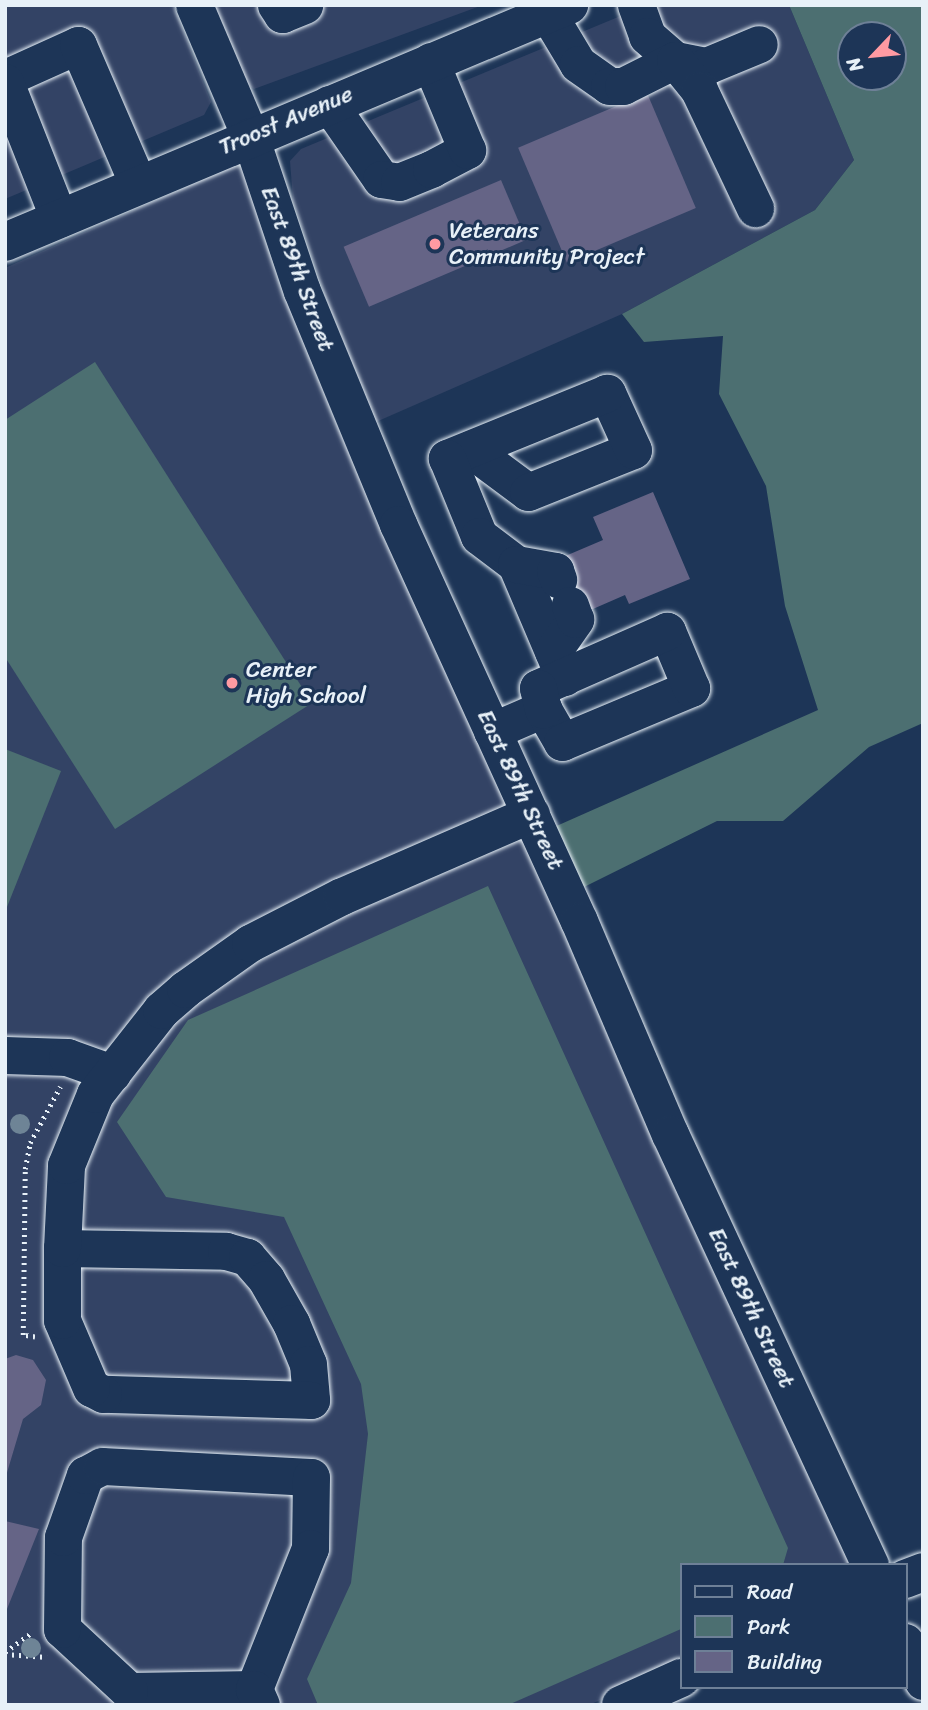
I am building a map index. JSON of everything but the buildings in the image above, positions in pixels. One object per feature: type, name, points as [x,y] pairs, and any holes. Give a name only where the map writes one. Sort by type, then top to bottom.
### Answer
[{"type":"main road","name":"Troost Avenue","points":[[5,242],[250,136],[559,10]]},
{"type":"main road","points":[[621,1705],[680,1678]]},
{"type":"street","name":"East 89th Street","points":[[194,5],[250,136],[312,316],[398,524],[531,814],[670,1134],[869,1563]]},
{"type":"street","points":[[276,5],[282,14],[304,5]]},
{"type":"street","points":[[636,5],[647,36],[675,60],[699,90],[755,208]]},
{"type":"street","points":[[559,10],[578,64],[608,86],[623,86],[675,60],[706,66],[759,44]]},
{"type":"street","points":[[59,219],[5,80],[78,45],[138,184]]},
{"type":"street","points":[[328,104],[381,179],[399,182],[431,169],[467,150],[430,61]]},
{"type":"street","points":[[470,449],[447,458],[479,536],[516,564],[555,571],[575,619],[558,664],[538,688],[542,709],[562,742],[691,688],[667,631],[558,664]]},
{"type":"street","points":[[516,564],[558,664]]},
{"type":"street","points":[[492,731],[542,709]]},
{"type":"street","points":[[62,1248],[226,1251],[247,1257],[266,1279],[290,1323],[308,1364],[311,1400],[103,1394],[91,1388],[62,1320],[62,1248],[66,1165],[95,1094],[161,1010],[250,943],[342,896],[531,814]]},
{"type":"street","points":[[5,1055],[67,1057],[112,1073]]},
{"type":"street","points":[[102,1466],[311,1477],[310,1548],[257,1697],[129,1691],[62,1629],[63,1537],[85,1475],[102,1466]]},
{"type":"street","points":[[907,1646],[923,1681]]},
{"type":"path","points":[[5,1652],[40,1628],[41,1633]]},
{"type":"path","points":[[48,1646],[53,1652]]},
{"type":"shaded area","points":[[5,5],[173,5],[211,102],[204,115],[5,199]]},
{"type":"shaded area","points":[[212,5],[483,5],[254,89],[243,81]]},
{"type":"shaded area","points":[[647,5],[789,5],[854,160],[815,210],[622,314],[369,425],[293,200],[290,161],[301,149]]},
{"type":"shaded area","name":"Center High School","points":[[235,165],[249,174],[853,1563],[680,1563],[680,1664],[589,1705],[5,1705],[5,268]]},
{"type":"green space","points":[[789,5],[923,5],[923,723],[869,747],[783,821],[717,821],[580,889],[552,828],[818,710],[785,606],[766,486],[719,394],[723,336],[644,342],[622,314],[815,210],[854,160]]},
{"type":"green space","points":[[95,362],[312,703],[115,829],[5,657],[5,420]]},
{"type":"green space","points":[[5,749],[61,771],[5,912]]},
{"type":"green space","points":[[488,886],[788,1548],[784,1563],[680,1563],[680,1629],[508,1705],[318,1705],[307,1679],[351,1583],[368,1434],[361,1384],[284,1217],[166,1197],[117,1122],[188,1020]]},
{"type":"place","name":"Veterans Community Project","points":[[435,244]]},
{"type":"place","name":"Center High School","points":[[232,683]]}]
